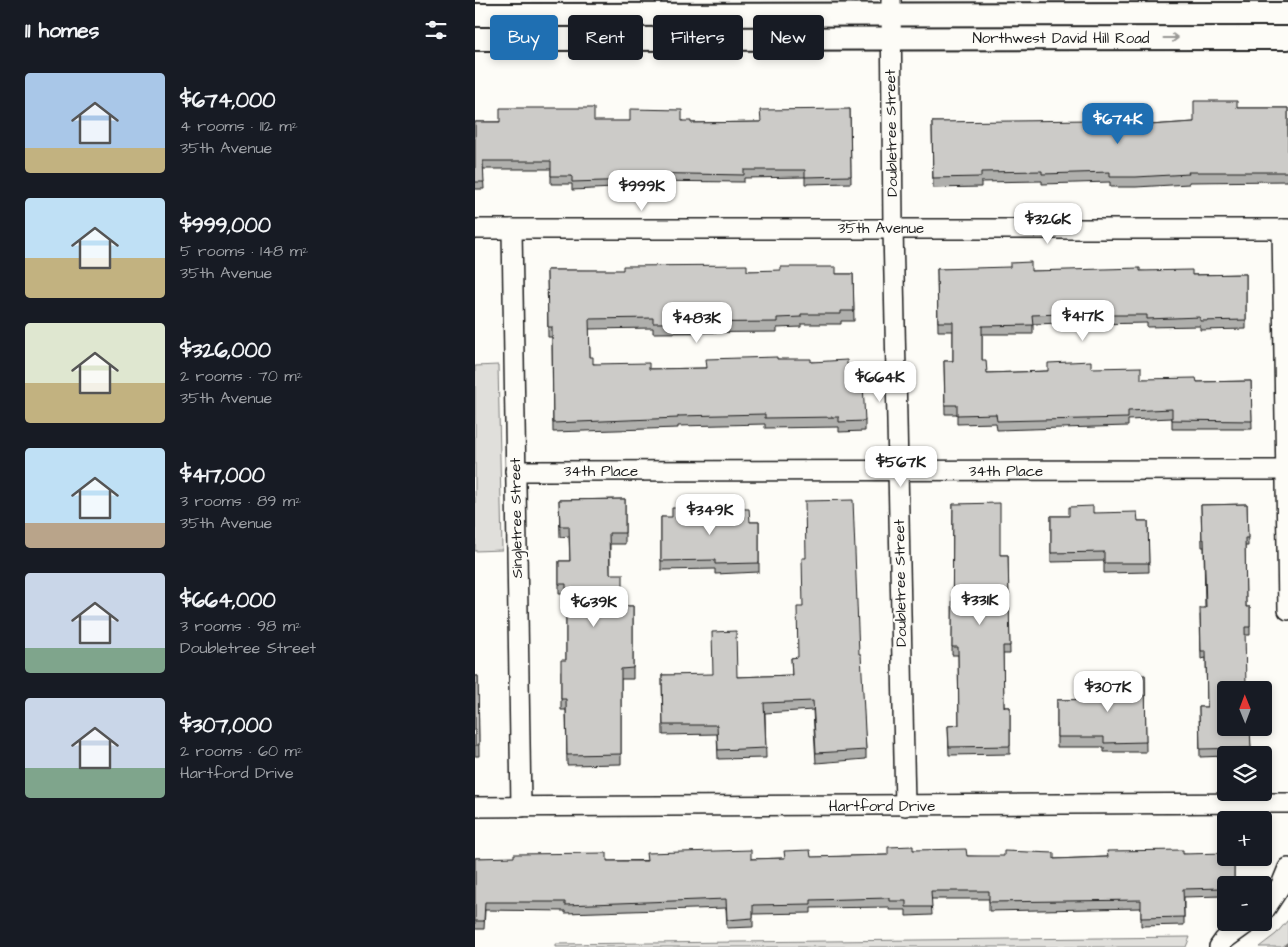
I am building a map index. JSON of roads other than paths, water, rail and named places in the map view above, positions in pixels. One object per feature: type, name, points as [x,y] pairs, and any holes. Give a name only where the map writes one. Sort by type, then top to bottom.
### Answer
[{"type":"street","name":"Northwest David Hill Road","points":[[475,15],[891,7],[1288,14]]},
{"type":"street","name":"Doubletree Street","points":[[891,7],[893,228],[905,806]]},
{"type":"street","name":"Northwest David Hill Road","points":[[475,39],[1288,38]]},
{"type":"street","name":"35th Avenue","points":[[475,229],[1285,229]]},
{"type":"street","name":"Singletree Street","points":[[512,229],[521,807]]},
{"type":"street","points":[[1285,229],[1288,610]]},
{"type":"street","name":"34th Place","points":[[515,471],[1287,470]]},
{"type":"street","name":"Hartford Drive","points":[[475,807],[1288,803]]},
{"type":"street","points":[[1272,899],[1281,885],[1288,868]]},
{"type":"street","points":[[1219,947],[1224,940],[1236,931]]}]
